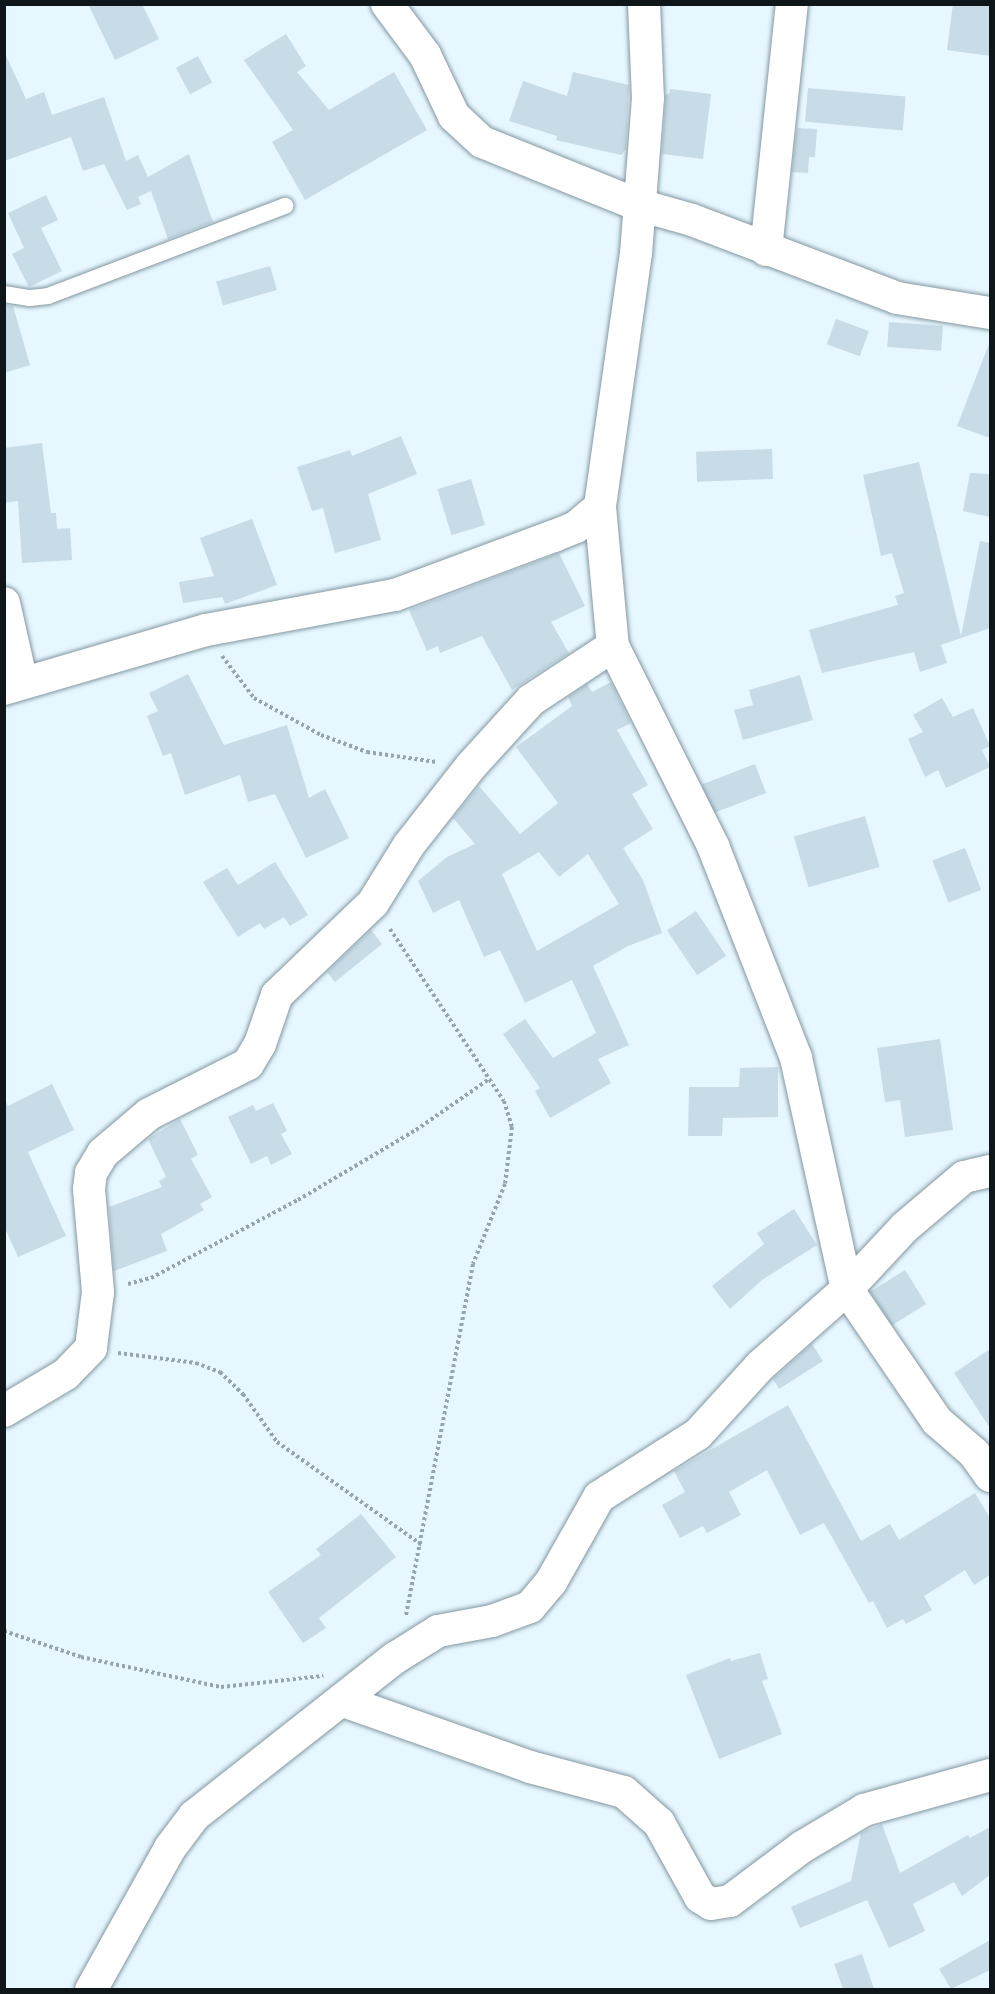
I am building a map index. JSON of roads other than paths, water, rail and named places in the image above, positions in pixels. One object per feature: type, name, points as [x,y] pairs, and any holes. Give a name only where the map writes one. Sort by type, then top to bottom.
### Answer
[{"type":"street","points":[[387,4],[425,56],[454,116],[466,130],[482,142],[639,205],[692,220],[897,298],[990,313]]},
{"type":"street","points":[[644,4],[648,98],[639,205],[615,419],[600,507],[613,646],[713,846],[796,1058],[847,1289],[937,1420],[974,1453],[990,1476]]},
{"type":"street","points":[[766,250],[792,4]]},
{"type":"street","points":[[4,603],[13,686],[206,630],[364,602],[419,587],[576,527],[600,507]]},
{"type":"street","points":[[4,1411],[66,1374],[91,1348],[98,1292],[89,1189],[91,1173],[103,1153],[149,1114],[248,1064],[261,1044],[277,995],[373,903],[409,845],[471,766],[531,700],[613,646]]},
{"type":"street","points":[[91,1989],[170,1848],[194,1816],[337,1688],[395,1658],[438,1631],[492,1621],[530,1607],[551,1582],[599,1497],[698,1434],[760,1366],[847,1289],[904,1227],[964,1176],[990,1171]]},
{"type":"street","points":[[337,1688],[531,1767],[624,1792],[659,1823],[700,1897],[711,1904],[730,1901],[802,1847],[864,1810],[990,1775]]},
{"type":"lane","points":[[4,294],[30,298],[48,296],[285,206]]}]
